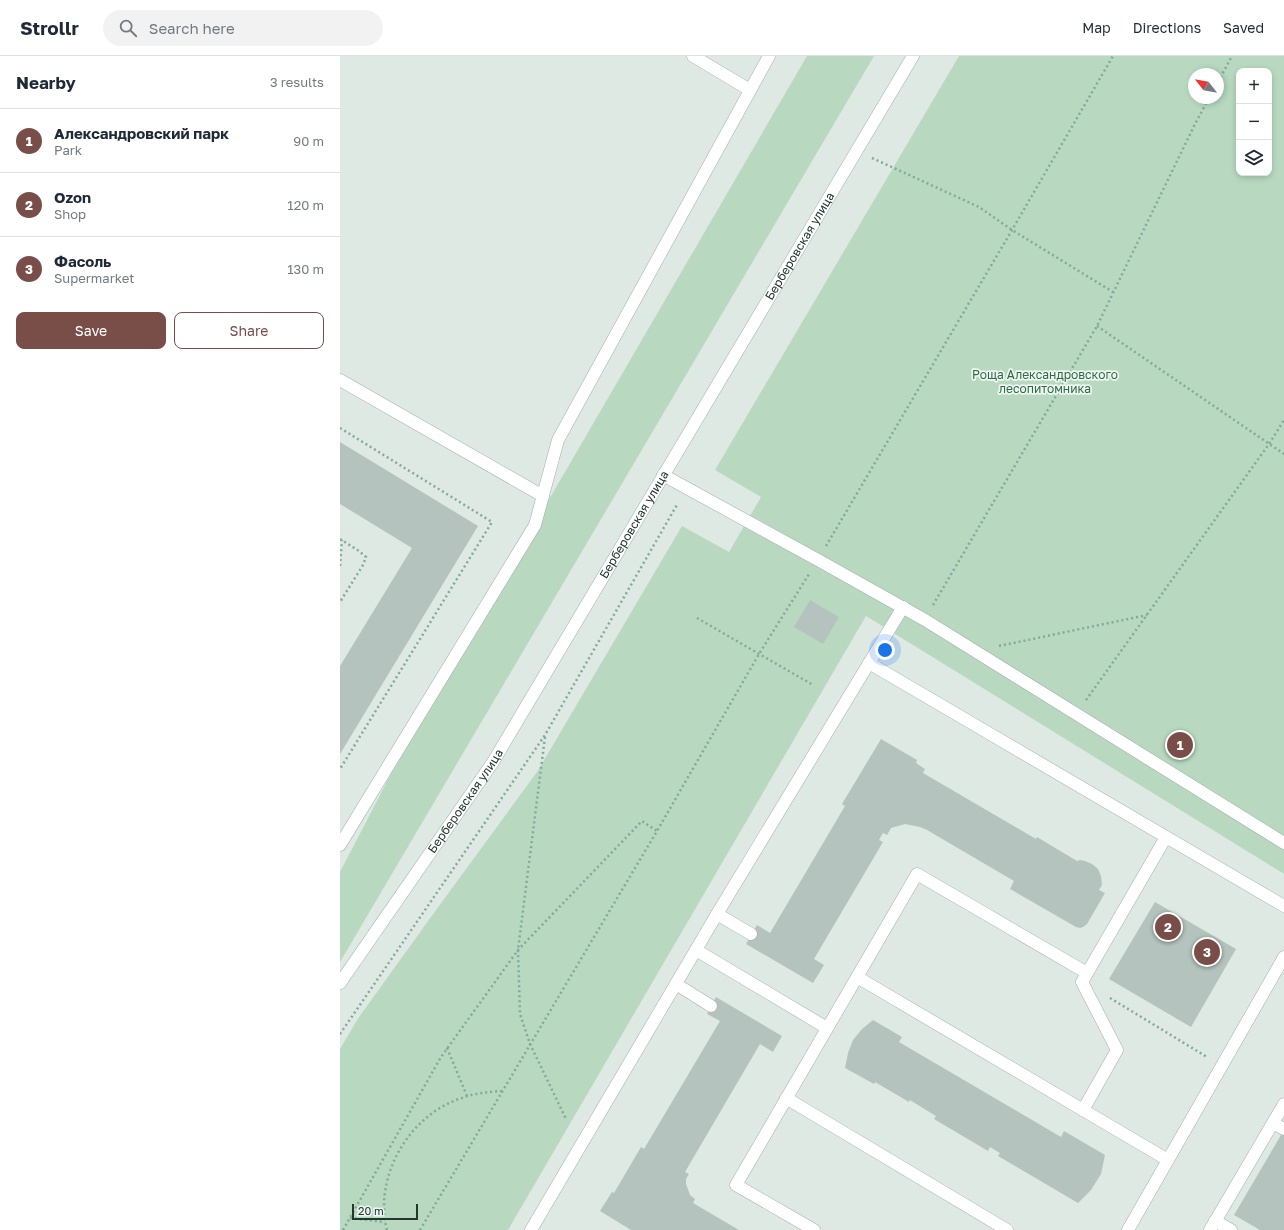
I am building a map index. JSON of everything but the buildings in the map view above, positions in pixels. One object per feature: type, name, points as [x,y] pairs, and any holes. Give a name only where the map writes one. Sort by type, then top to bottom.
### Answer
[{"type":"street","points":[[693,56],[750,90]]},
{"type":"street","points":[[340,845],[535,525],[558,440],[769,56]]},
{"type":"street","name":"Берберовская улица","points":[[340,983],[493,762],[912,56]]},
{"type":"street","points":[[340,380],[543,496]]},
{"type":"street","points":[[663,475],[925,620],[1284,843]]},
{"type":"street","points":[[531,1230],[717,914],[903,607]]},
{"type":"street","points":[[869,662],[1284,906]]},
{"type":"street","points":[[1083,1110],[1117,1050],[1082,982],[1166,837]]},
{"type":"street","points":[[814,1230],[736,1185],[917,874],[1087,973]]},
{"type":"street","points":[[717,914],[751,934]]},
{"type":"street","points":[[696,950],[827,1028]]},
{"type":"street","points":[[1128,1230],[1284,957]]},
{"type":"street","points":[[857,977],[1168,1160]]},
{"type":"street","points":[[676,984],[712,1006]]},
{"type":"street","points":[[786,1098],[1007,1230]]},
{"type":"street","points":[[1231,1230],[1213,1226],[1284,1104]]},
{"type":"street","points":[[1273,1123],[1284,1129]]},
{"type":"path","points":[[420,1230],[657,831],[759,654],[818,560],[1113,56]]},
{"type":"path","points":[[1224,71],[1232,56]]},
{"type":"path","points":[[925,620],[1097,326],[1206,104]]},
{"type":"path","points":[[856,151],[979,207],[1012,230],[1113,292]]},
{"type":"path","points":[[1097,326],[1284,454]]},
{"type":"path","points":[[1076,714],[1269,444],[1284,420]]},
{"type":"path","points":[[340,428],[492,522],[340,769]]},
{"type":"path","points":[[340,1034],[546,735],[686,488]]},
{"type":"path","points":[[340,566],[341,540],[366,557],[363,565],[340,602]]},
{"type":"path","points":[[974,651],[1147,615]]},
{"type":"path","points":[[698,618],[813,685]]},
{"type":"path","points":[[546,735],[518,950],[520,1014],[530,1044],[566,1119]]},
{"type":"path","points":[[343,1230],[440,1057],[518,950],[642,822],[657,831]]},
{"type":"path","points":[[1109,997],[1221,1065]]},
{"type":"path","points":[[447,1048],[468,1096]]},
{"type":"path","points":[[387,1230],[384,1206],[386,1186],[392,1166],[400,1148],[412,1132],[427,1118],[444,1106],[468,1096],[502,1091]]},
{"type":"path","points":[[350,1218],[385,1222]]},
{"type":"green space","points":[[807,56],[874,56],[340,962],[340,872],[405,747]]},
{"type":"green space","name":"Роща Александровского лесопитомника","points":[[959,56],[1284,56],[1284,874],[866,616],[508,1230],[340,1230],[340,1049],[359,1017],[537,772],[682,526],[729,552],[761,497],[715,470]]},
{"type":"place","name":"Александровский парк","points":[[1180,745]]},
{"type":"place","name":"Ozon","points":[[1168,927]]},
{"type":"place","name":"Фасоль","points":[[1207,952]]}]
